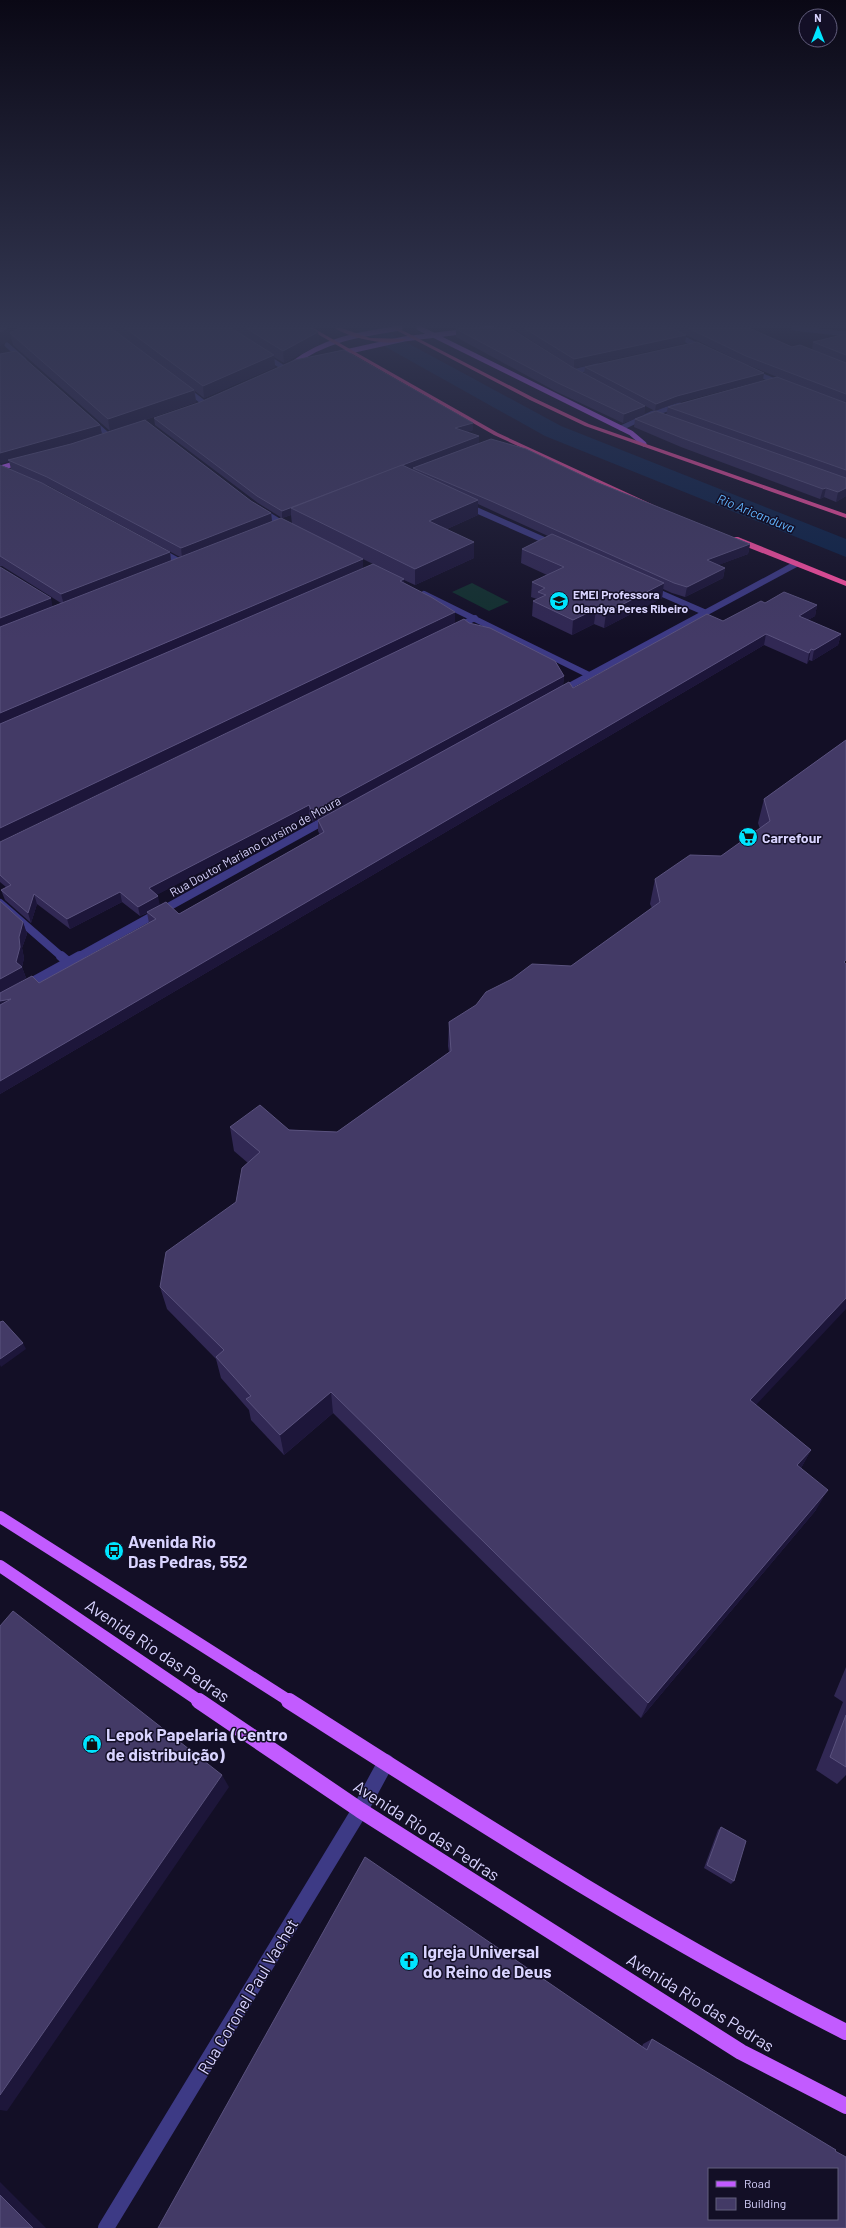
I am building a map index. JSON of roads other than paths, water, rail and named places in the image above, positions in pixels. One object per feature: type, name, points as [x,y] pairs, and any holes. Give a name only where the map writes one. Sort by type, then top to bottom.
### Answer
[{"type":"highway","points":[[489,432],[501,439],[663,510]]},
{"type":"highway","points":[[607,432],[846,516]]},
{"type":"highway","points":[[729,537],[846,584]]},
{"type":"main road","points":[[628,432],[637,437],[644,444]]},
{"type":"main road","points":[[102,439],[117,434]]},
{"type":"main road","points":[[0,468],[29,460]]},
{"type":"main road","name":"Avenida Rio das Pedras","points":[[0,1517],[506,1839],[764,1991],[846,2032]]},
{"type":"main road","name":"Avenida Rio das Pedras","points":[[0,1566],[360,1810],[741,2052],[846,2106]]},
{"type":"street","points":[[104,432],[110,437]]},
{"type":"street","points":[[0,468],[10,473]]},
{"type":"street","points":[[460,503],[560,548]]},
{"type":"street","points":[[255,507],[278,524],[292,530]]},
{"type":"street","points":[[278,524],[289,520]]},
{"type":"street","points":[[155,548],[182,563]]},
{"type":"street","points":[[175,565],[189,560]]},
{"type":"street","points":[[552,695],[704,612],[796,564]]},
{"type":"street","points":[[646,586],[704,612]]},
{"type":"street","points":[[417,591],[589,675]]},
{"type":"street","points":[[449,630],[475,618]]},
{"type":"street","name":"Rua Doutor Mariano Cursino de Moura","points":[[0,1000],[338,813]]},
{"type":"street","points":[[0,903],[68,962]]},
{"type":"street","name":"Rua Coronel Paul Vachet","points":[[106,2228],[360,1810],[386,1762]]},
{"type":"waterway","name":"Rio Aricanduva","points":[[555,432],[846,549]]},
{"type":"place","name":"EMEI Professora Olandya Peres Ribeiro","points":[[559,601]]},
{"type":"place","name":"Carrefour","points":[[748,837]]},
{"type":"place","name":"Avenida Rio Das Pedras, 552","points":[[114,1551]]},
{"type":"place","name":"Lepok Papelaria (Centro de distribuição)","points":[[92,1744]]},
{"type":"place","name":"Igreja Universal do Reino de Deus","points":[[409,1961]]}]
